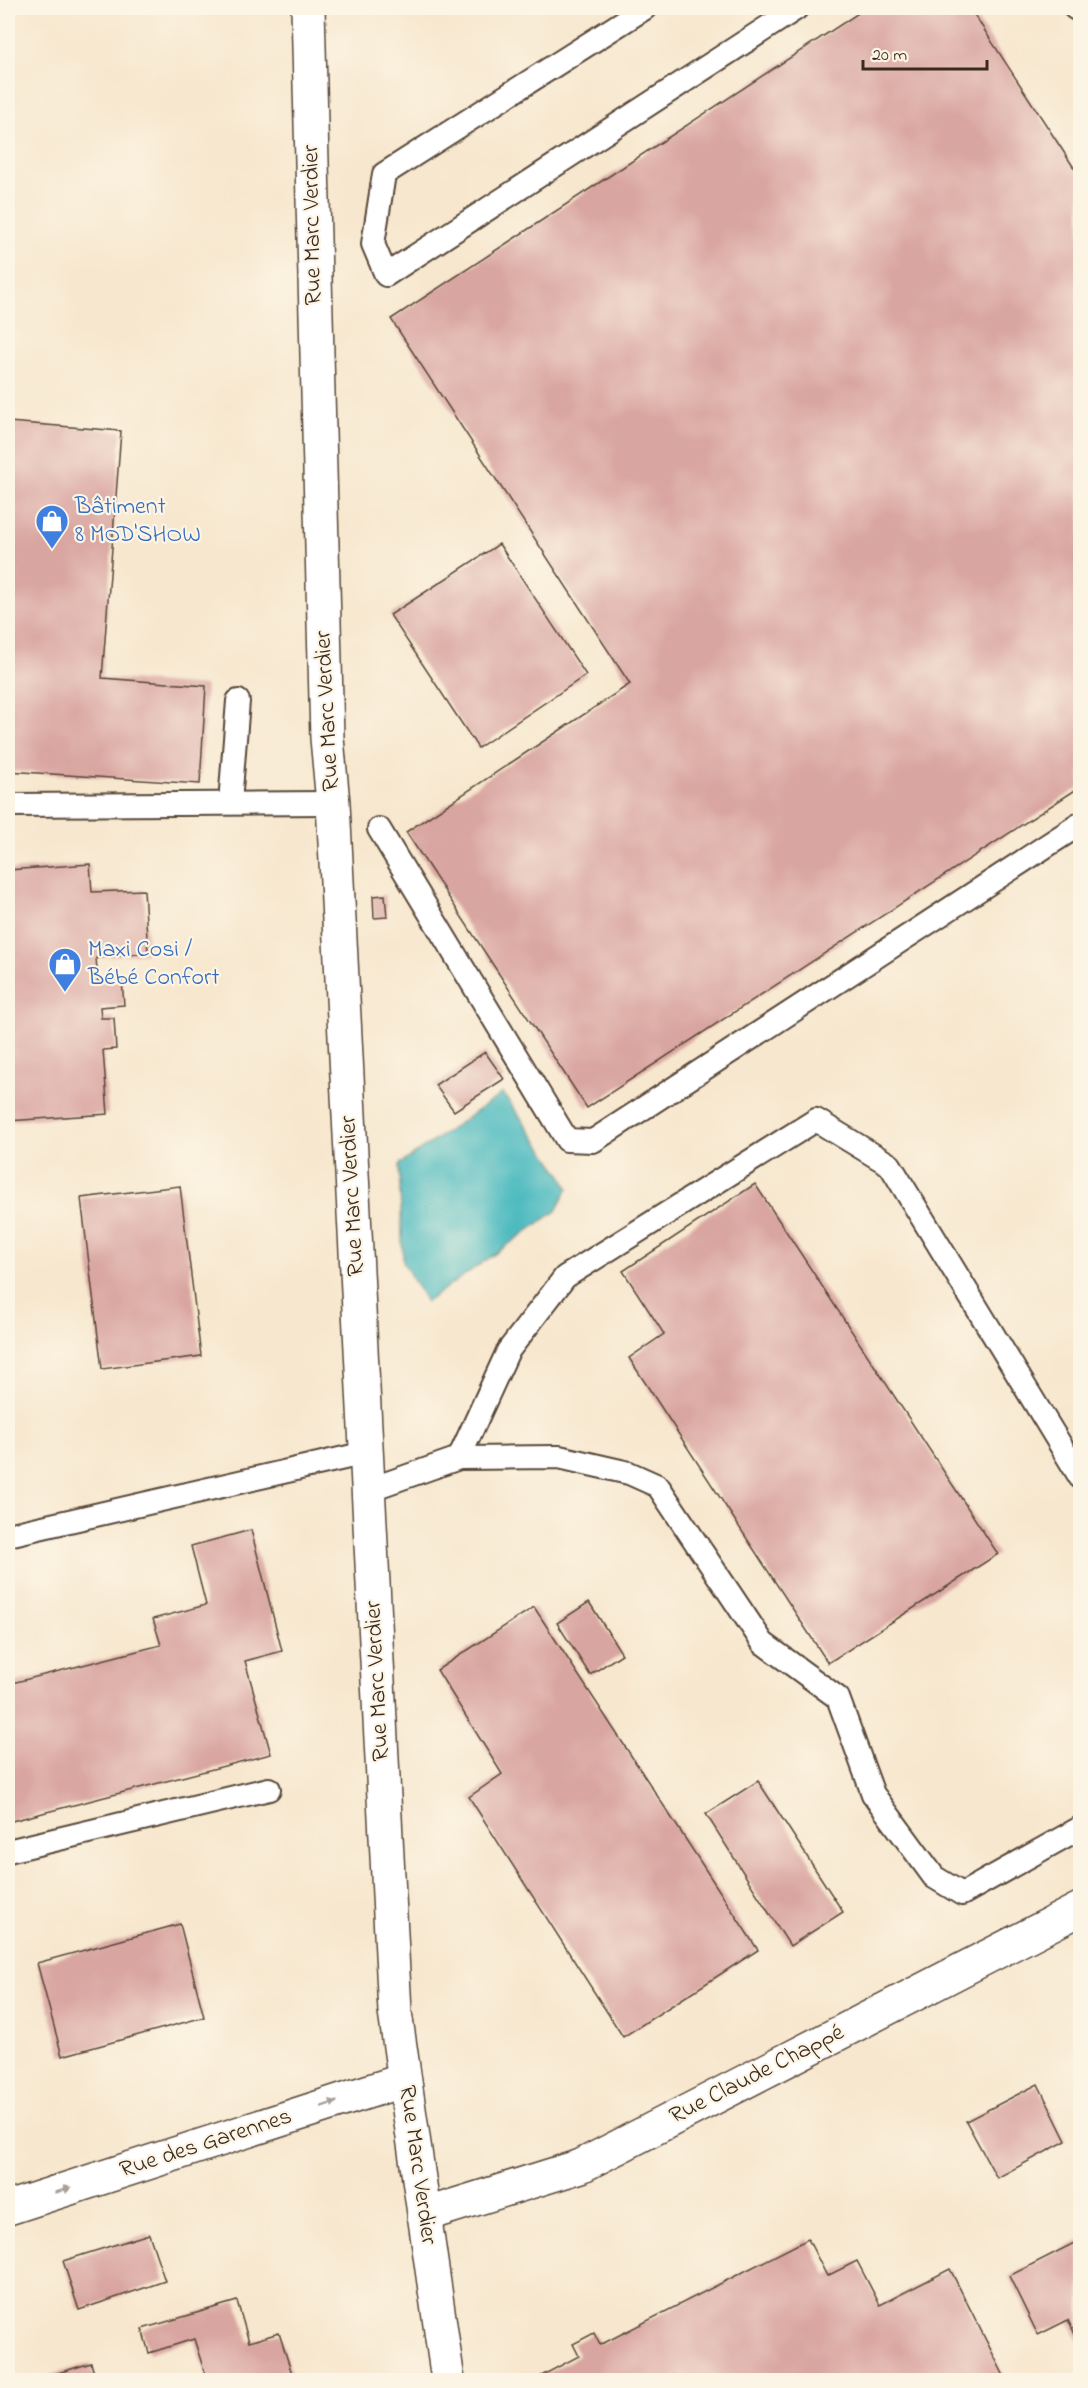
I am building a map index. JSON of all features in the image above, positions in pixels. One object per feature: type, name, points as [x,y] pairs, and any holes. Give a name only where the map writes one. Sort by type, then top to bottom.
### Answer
[{"type":"street","name":"Rue Marc Verdier","points":[[308,8],[327,738],[333,803],[395,2012],[448,2380]]},
{"type":"street","name":"Rue Claude Chappé","points":[[424,2215],[582,2166],[1080,1909]]},
{"type":"street","name":"Rue des Garennes","points":[[8,2208],[404,2080]]},
{"type":"lane","points":[[645,8],[384,174],[373,244],[386,275],[797,8]]},
{"type":"lane","points":[[1075,8],[1080,11]]},
{"type":"lane","points":[[230,803],[238,701]]},
{"type":"lane","points":[[8,805],[333,803]]},
{"type":"lane","points":[[379,829],[567,1140],[593,1141],[1080,824]]},
{"type":"lane","points":[[459,1458],[508,1351],[565,1277],[816,1120],[890,1165],[1080,1477]]},
{"type":"lane","points":[[8,1535],[366,1454]]},
{"type":"lane","points":[[368,1490],[459,1458],[559,1457],[629,1473],[658,1486],[762,1643],[838,1698],[873,1794],[934,1878],[962,1894],[1080,1828]]},
{"type":"lane","points":[[8,1851],[269,1789]]},
{"type":"water","points":[[503,1093],[563,1177],[568,1188],[556,1211],[426,1302],[403,1262],[399,1165]]},
{"type":"building","points":[[866,8],[970,8],[1080,177],[1080,787],[587,1108],[406,832],[630,684],[391,319]]},
{"type":"building","points":[[8,422],[121,431],[102,678],[206,686],[200,784],[8,771]]},
{"type":"building","points":[[499,544],[586,675],[478,748],[390,615]]},
{"type":"building","name":"Maxi Cosi / Bébé Confort","points":[[90,864],[92,892],[144,890],[148,953],[96,958],[98,982],[122,980],[124,1005],[100,1007],[101,1018],[114,1018],[116,1049],[103,1050],[108,1114],[8,1121],[8,870]]},
{"type":"building","points":[[385,895],[387,917],[374,918],[373,896]]},
{"type":"building","points":[[485,1052],[504,1079],[454,1111],[435,1085]]},
{"type":"building","points":[[755,1184],[998,1554],[828,1663],[629,1358],[664,1334],[623,1271]]},
{"type":"building","points":[[180,1186],[201,1356],[102,1369],[81,1198]]},
{"type":"building","points":[[251,1530],[282,1651],[245,1661],[271,1754],[8,1822],[8,1684],[161,1645],[153,1619],[206,1605],[191,1546]]},
{"type":"building","points":[[589,1602],[622,1654],[590,1675],[557,1623]]},
{"type":"building","points":[[534,1607],[758,1950],[623,2037],[469,1797],[502,1774],[437,1670]]},
{"type":"building","points":[[758,1781],[843,1912],[790,1946],[706,1814]]},
{"type":"building","points":[[180,1924],[204,2017],[62,2056],[37,1963]]},
{"type":"building","points":[[1038,2084],[1066,2141],[997,2178],[966,2121]]},
{"type":"building","points":[[149,2234],[165,2281],[79,2310],[63,2261]]},
{"type":"building","points":[[808,2239],[827,2276],[857,2261],[880,2305],[950,2269],[1006,2380],[543,2380],[541,2376],[579,2356],[573,2344],[594,2333],[600,2345]]},
{"type":"building","points":[[1080,2240],[1080,2345],[1068,2320],[1038,2335],[1009,2276]]},
{"type":"building","points":[[237,2301],[249,2342],[279,2333],[294,2380],[207,2380],[194,2339],[149,2353],[142,2329]]},
{"type":"building","points":[[91,2363],[96,2380],[35,2380]]},
{"type":"place","name":"Bâtiment 8 MOD'SHOW","points":[[52,550]]},
{"type":"place","name":"Maxi Cosi / Bébé Confort","points":[[65,993]]}]
